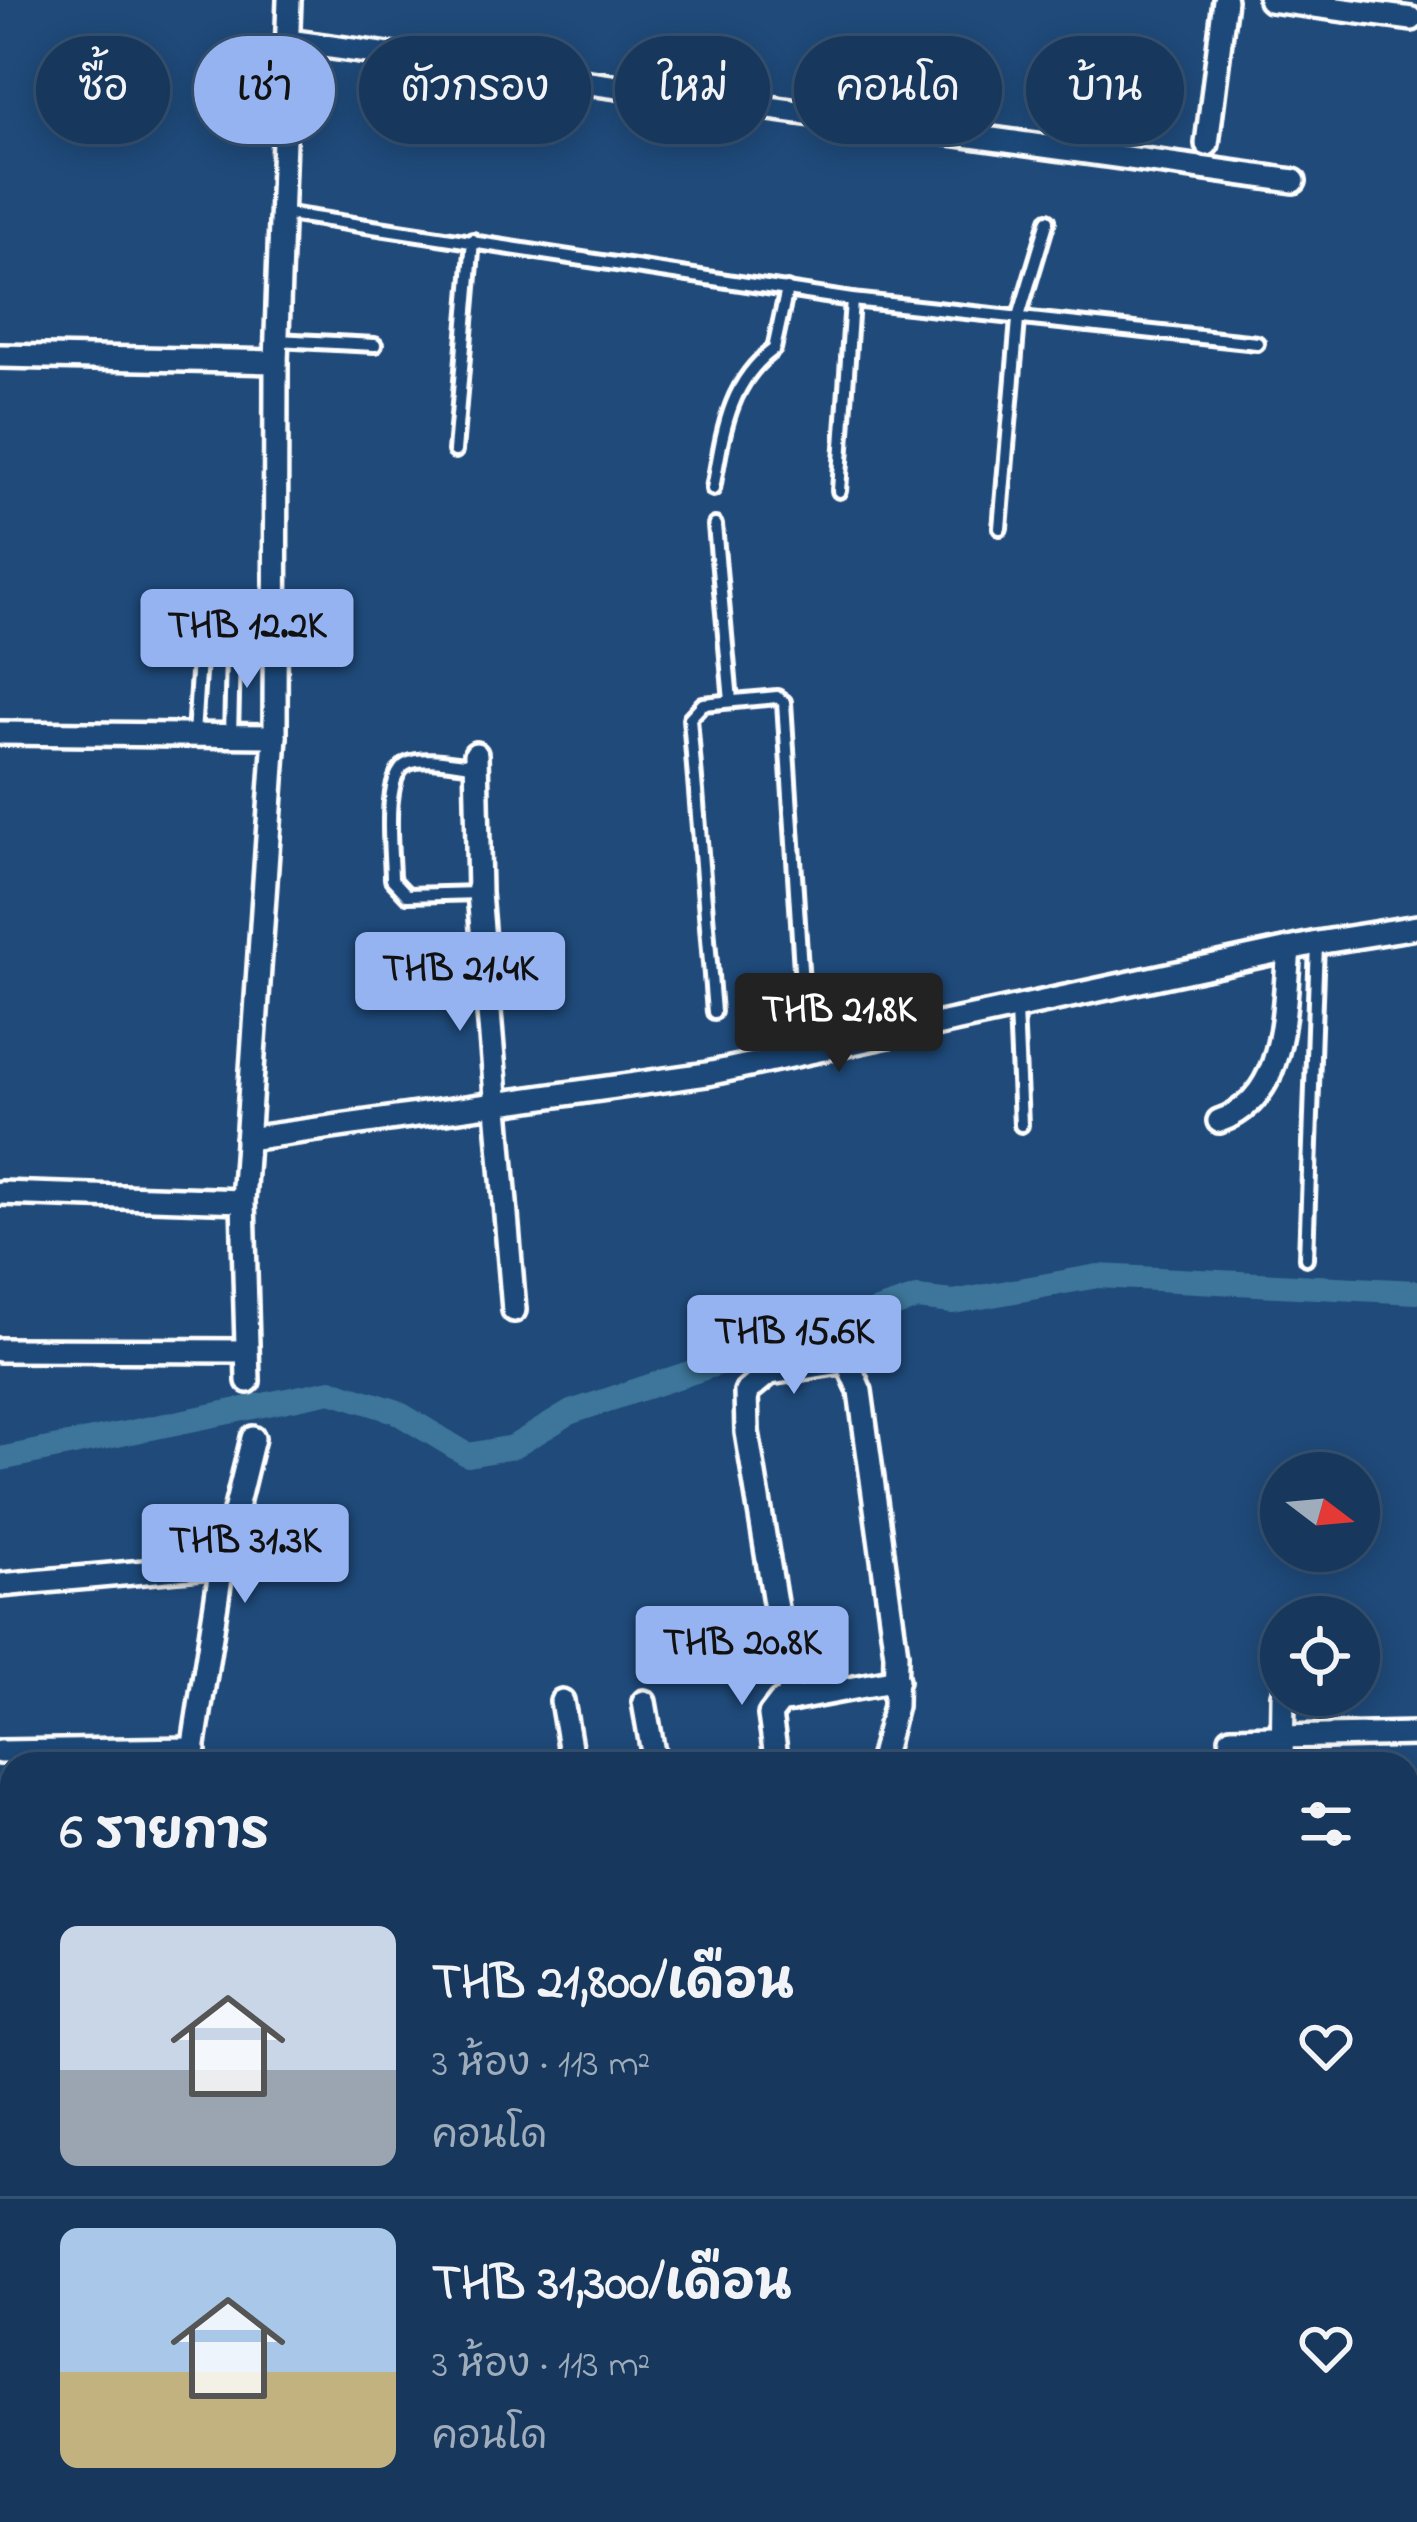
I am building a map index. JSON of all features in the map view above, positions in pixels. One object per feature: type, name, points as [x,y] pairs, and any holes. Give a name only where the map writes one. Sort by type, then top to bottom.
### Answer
[{"type":"street","points":[[288,36],[289,0]]},
{"type":"street","points":[[1207,144],[1226,0]]},
{"type":"street","points":[[1270,0],[1412,19]]},
{"type":"street","points":[[335,48],[1294,181]]},
{"type":"street","points":[[248,1381],[243,1202],[275,736],[276,351],[284,144]]},
{"type":"street","points":[[0,356],[276,351]]},
{"type":"street","points":[[0,733],[275,736]]},
{"type":"street","points":[[476,760],[479,893],[514,1310]]},
{"type":"street","points":[[247,1138],[707,1074],[1317,943],[1417,927]]},
{"type":"street","points":[[1219,1121],[1245,1112],[1260,1096],[1273,1067],[1289,949]]},
{"type":"street","points":[[0,1193],[243,1202]]},
{"type":"street","points":[[0,1350],[246,1351]]},
{"type":"street","points":[[791,1700],[747,1432],[746,1392],[770,1373],[847,1361],[860,1391],[897,1679],[882,1752]]},
{"type":"street","points":[[194,1752],[222,1565],[253,1438]]},
{"type":"street","points":[[0,1585],[222,1565]]},
{"type":"street","points":[[775,1752],[770,1715],[780,1702],[897,1679]]},
{"type":"street","points":[[562,1700],[571,1752]]},
{"type":"street","points":[[644,1702],[653,1752]]},
{"type":"street","points":[[1282,1752],[1283,1716]]},
{"type":"street","points":[[1232,1738],[1417,1734]]},
{"type":"lane","points":[[281,213],[852,299],[1257,344]]},
{"type":"lane","points":[[1000,528],[1018,320],[1048,220]]},
{"type":"lane","points":[[455,451],[473,240]]},
{"type":"lane","points":[[713,489],[729,406],[752,366],[774,350],[788,289]]},
{"type":"lane","points":[[839,491],[852,299]]},
{"type":"lane","points":[[276,351],[375,344]]},
{"type":"lane","points":[[715,525],[731,701]]},
{"type":"lane","points":[[194,735],[199,658],[207,650],[227,650],[233,672],[231,736]]},
{"type":"lane","points":[[714,1012],[690,718],[703,704],[764,697],[784,702],[802,985],[788,1031],[794,1054]]},
{"type":"lane","points":[[476,760],[410,762],[397,772],[392,879],[407,895],[479,893]]},
{"type":"lane","points":[[1306,1258],[1317,943]]},
{"type":"lane","points":[[1016,1010],[1021,1125]]},
{"type":"waterway","points":[[0,1459],[331,1391],[395,1411],[468,1455],[513,1447],[571,1412],[917,1298],[953,1302],[1098,1276],[1417,1292]]}]
